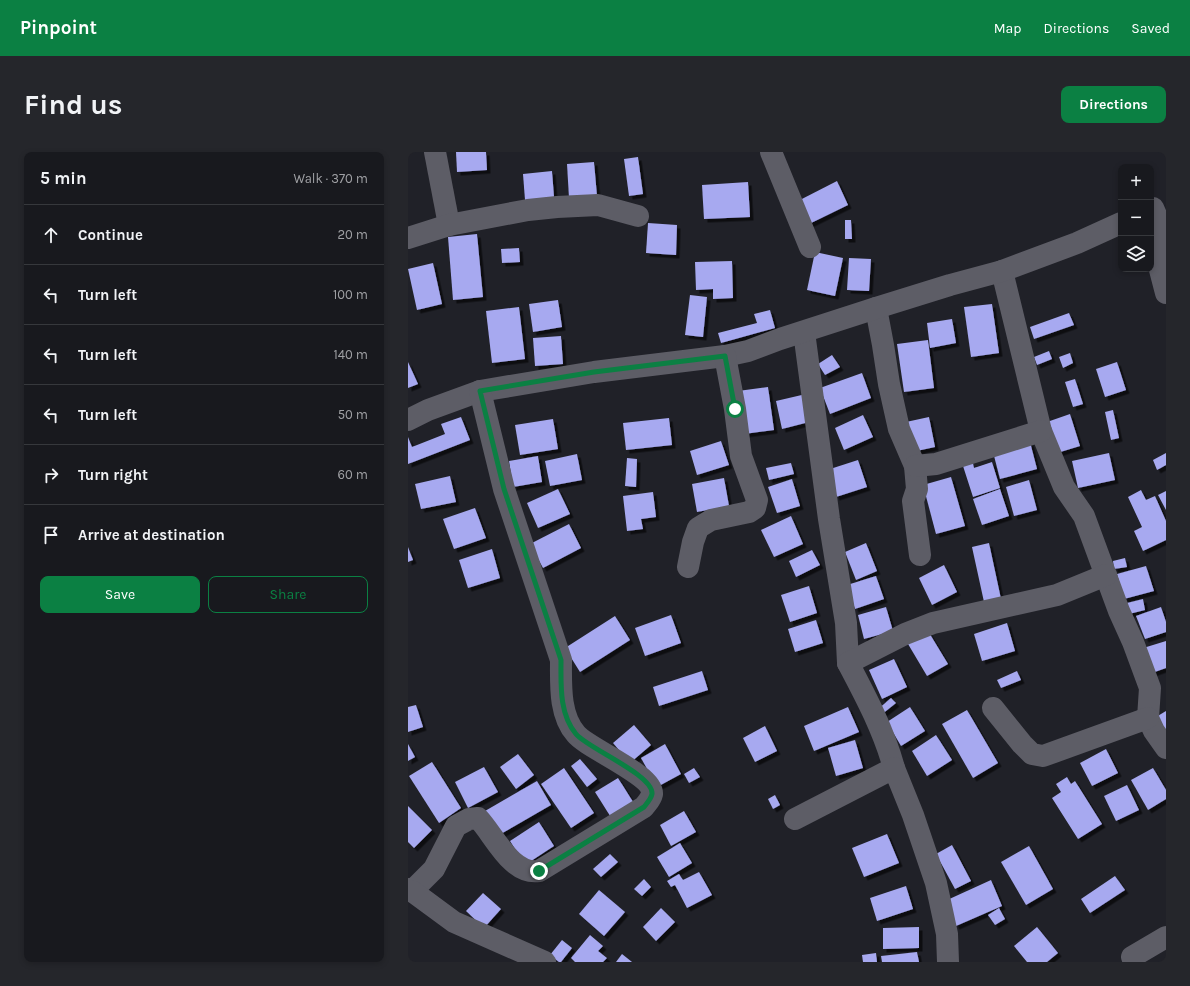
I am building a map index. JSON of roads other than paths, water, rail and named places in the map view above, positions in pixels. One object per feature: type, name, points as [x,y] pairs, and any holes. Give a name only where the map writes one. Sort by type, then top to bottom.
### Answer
[{"type":"street","points":[[435,152],[449,225]]},
{"type":"street","points":[[771,152],[810,247]]},
{"type":"street","points":[[408,238],[449,225],[528,210],[598,205],[638,216]]},
{"type":"street","points":[[1157,205],[1163,231],[1159,266],[1166,293]]},
{"type":"street","points":[[408,420],[428,410],[480,391],[594,372],[725,356],[748,351],[876,308],[1002,270],[1077,242],[1118,224]]},
{"type":"street","points":[[1002,270],[1042,431],[1064,487],[1084,516],[1119,611],[1133,642],[1150,688],[1148,718],[1154,731],[1166,748]]},
{"type":"street","points":[[876,308],[889,384],[899,429],[915,466],[917,489],[913,501],[920,555]]},
{"type":"street","points":[[804,332],[829,519],[846,623],[848,663],[865,695],[885,741],[913,815],[936,883],[947,934],[948,962]]},
{"type":"street","points":[[688,567],[693,542],[698,528],[711,520],[749,512],[755,508],[757,500],[741,456],[735,409],[725,356]]},
{"type":"street","points":[[480,391],[504,489],[561,660],[561,679],[565,717],[576,735],[616,760],[644,780],[651,789],[652,795],[644,807],[539,871],[532,872],[515,864],[507,856],[485,825],[478,818],[469,818],[456,826],[434,869],[410,890],[454,922],[545,962]]},
{"type":"street","points":[[915,466],[936,464],[1042,431]]},
{"type":"street","points":[[848,663],[905,634],[933,623],[1057,595],[1106,575]]},
{"type":"street","points":[[993,708],[1032,754],[1043,756],[1148,718]]},
{"type":"street","points":[[795,819],[894,768]]},
{"type":"street","points":[[1132,957],[1166,937]]}]
